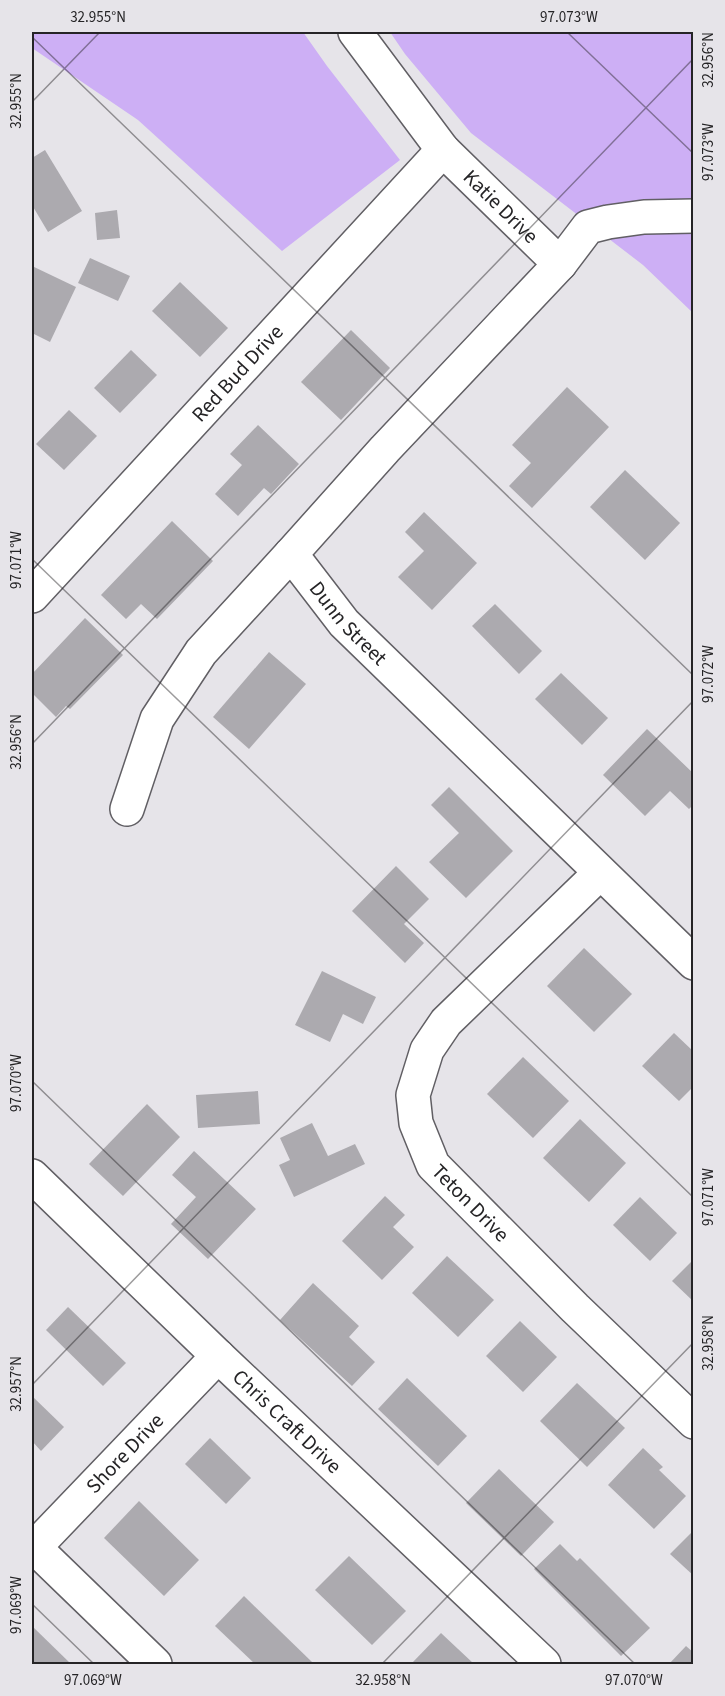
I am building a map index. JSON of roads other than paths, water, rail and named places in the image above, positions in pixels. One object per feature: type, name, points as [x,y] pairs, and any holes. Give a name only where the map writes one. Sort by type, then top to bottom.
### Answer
[{"type":"street","name":"Katie Drive","points":[[355,32],[443,150],[560,264]]},
{"type":"street","name":"Red Bud Drive","points":[[32,596],[443,150]]},
{"type":"street","points":[[127,809],[157,719],[201,652],[385,449],[560,264],[588,228],[608,222],[644,217],[693,216]]},
{"type":"street","name":"Dunn Street","points":[[291,554],[344,623],[693,963]]},
{"type":"street","name":"Teton Drive","points":[[600,873],[447,1022],[427,1050],[413,1095],[416,1123],[433,1165],[574,1308],[693,1422]]},
{"type":"street","name":"Chris Craft Drive","points":[[32,1176],[544,1665]]},
{"type":"street","name":"Shore Drive","points":[[32,1548],[218,1356]]},
{"type":"street","points":[[32,1548],[155,1665]]}]
